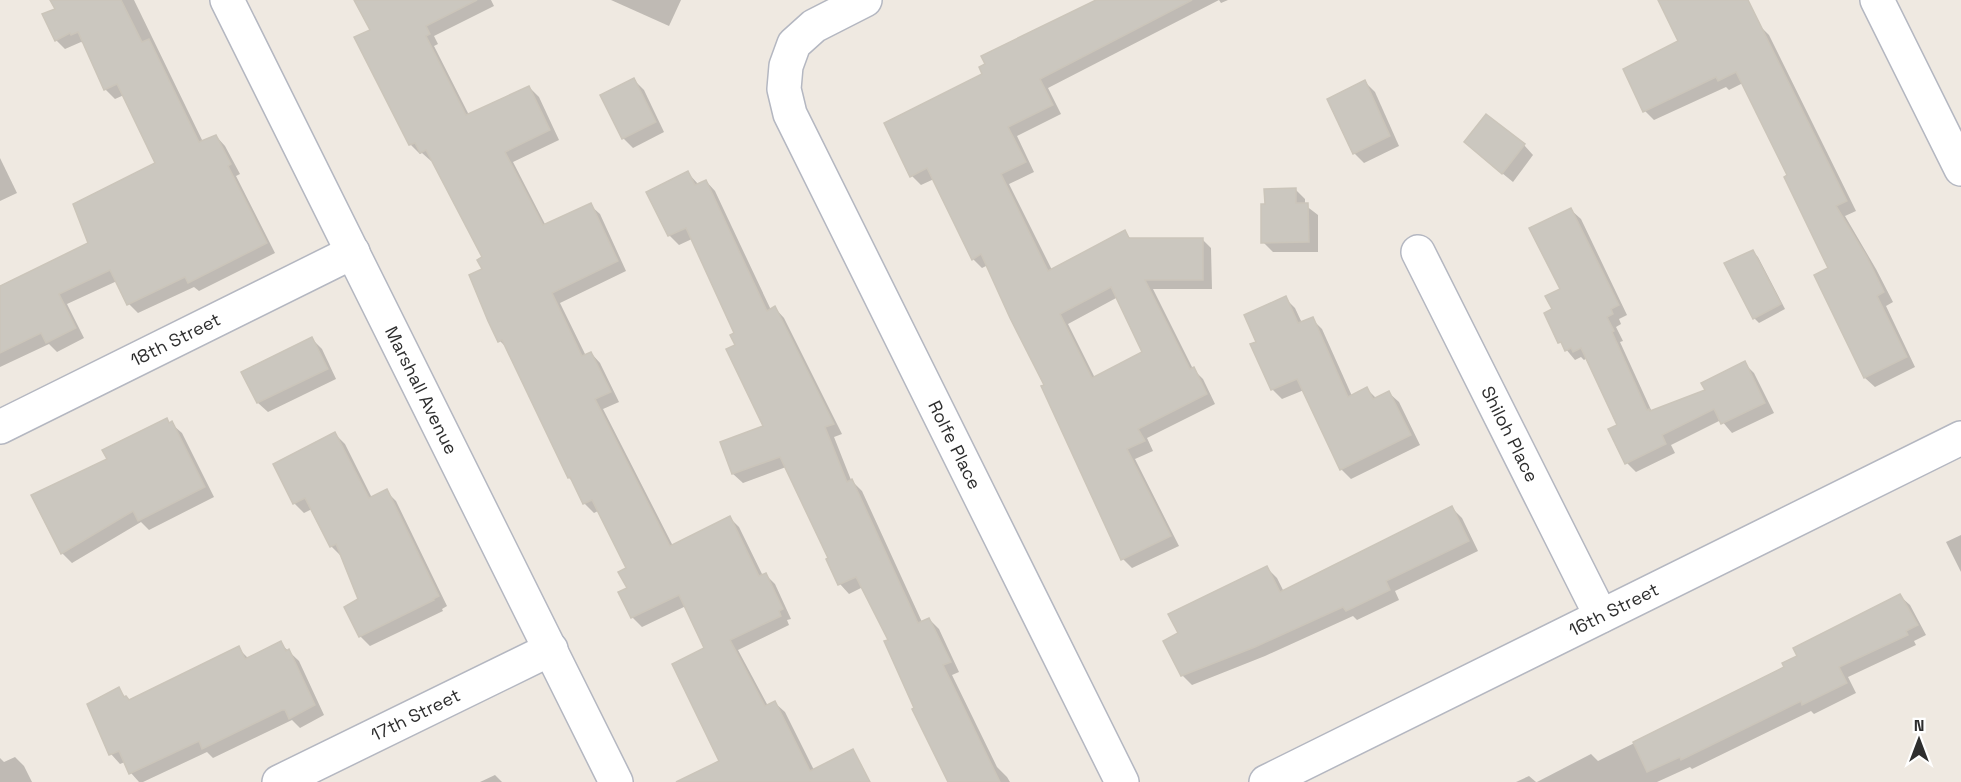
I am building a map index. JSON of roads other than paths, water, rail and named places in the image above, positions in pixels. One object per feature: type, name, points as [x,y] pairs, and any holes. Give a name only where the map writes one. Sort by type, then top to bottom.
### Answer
[{"type":"street","name":"Marshall Avenue","points":[[227,0],[616,782]]},
{"type":"street","name":"Rolfe Place","points":[[865,0],[813,26],[794,44],[786,66],[784,89],[788,108],[1122,782]]},
{"type":"street","points":[[1877,0],[1961,169]]},
{"type":"street","name":"18th Street","points":[[0,427],[352,252]]},
{"type":"street","name":"Shiloh Place","points":[[1418,252],[1601,616]]},
{"type":"street","name":"16th Street","points":[[1266,782],[1961,438]]},
{"type":"street","name":"17th Street","points":[[279,782],[551,649]]}]
